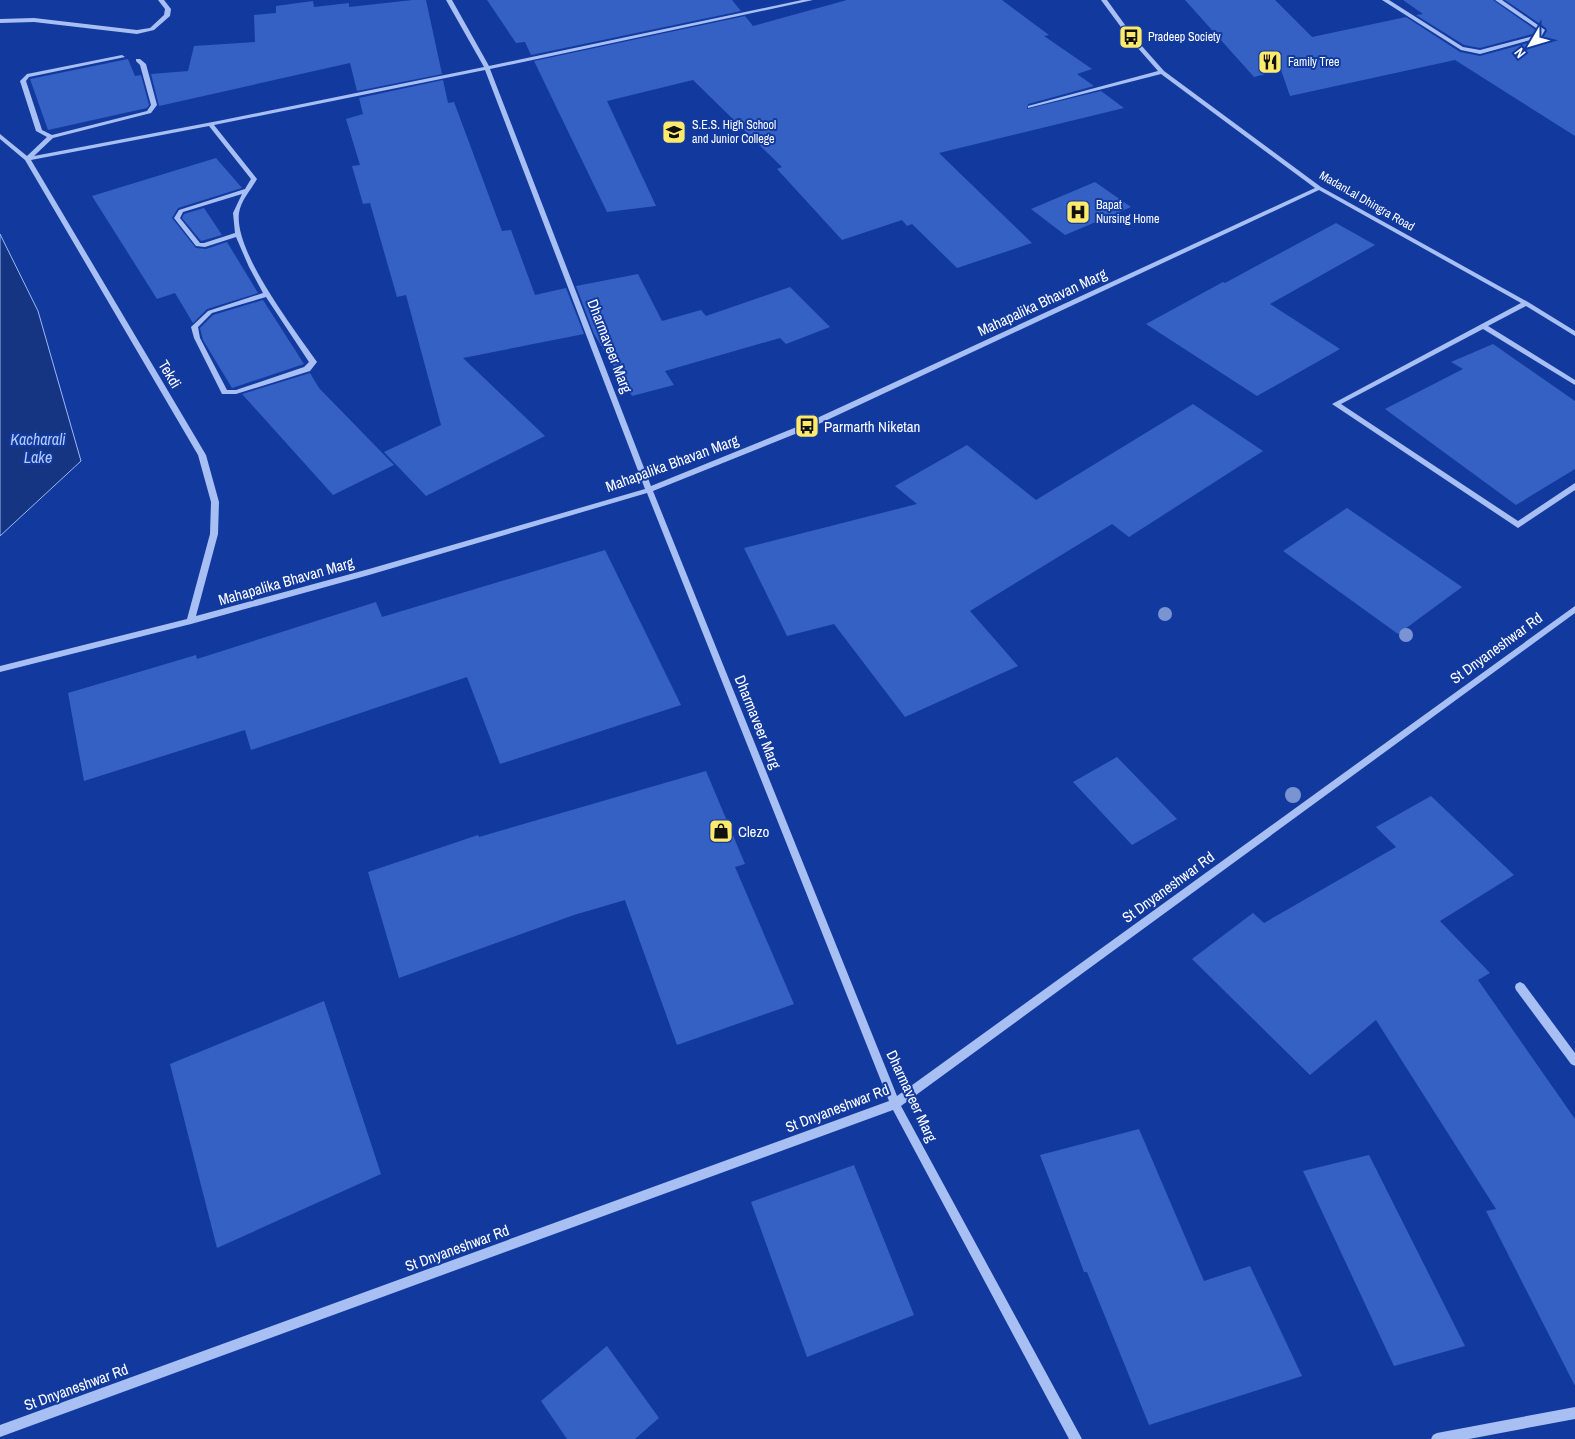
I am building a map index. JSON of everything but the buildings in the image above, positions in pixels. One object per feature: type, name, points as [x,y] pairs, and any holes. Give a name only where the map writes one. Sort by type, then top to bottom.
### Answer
[{"type":"street","points":[[0,21],[34,20],[137,32],[152,29],[167,16],[168,9],[161,0]]},
{"type":"street","name":"Dharmaveer Marg","points":[[449,0],[488,70],[649,490],[895,1104],[1076,1439]]},
{"type":"street","points":[[27,159],[488,70],[810,0]]},
{"type":"street","name":"MadanLal Dhingra Road","points":[[1104,0],[1131,37],[1162,72],[1319,188],[1526,303],[1575,334]]},
{"type":"street","points":[[1384,0],[1460,48],[1480,52],[1539,36],[1542,30],[1498,0]]},
{"type":"street","points":[[51,137],[39,131],[23,81],[27,76],[122,57]]},
{"type":"street","points":[[27,159],[51,137],[149,112],[154,106],[143,64],[138,60]]},
{"type":"street","points":[[1030,107],[1162,72]]},
{"type":"street","points":[[210,125],[254,179],[242,198],[236,215],[239,241],[277,312],[313,362],[307,369],[236,392],[225,392],[197,338],[194,327],[210,312],[267,294]]},
{"type":"street","name":"Tekdi","points":[[0,136],[27,159],[202,455],[215,502],[214,534],[191,622]]},
{"type":"street","name":"Mahapalika Bhavan Marg","points":[[0,670],[191,622],[649,490],[807,426],[1319,188]]},
{"type":"street","points":[[239,234],[205,245],[198,245],[177,218],[181,211],[249,189]]},
{"type":"street","points":[[1526,303],[1336,404],[1518,525],[1575,486]]},
{"type":"street","points":[[1483,326],[1575,383]]},
{"type":"street","name":"St Dnyaneshwar Rd","points":[[0,1431],[895,1104],[1575,609]]},
{"type":"street","points":[[1520,987],[1575,1061]]},
{"type":"street","points":[[1437,1439],[1575,1413]]},
{"type":"water","name":"Kacharali Lake","points":[[0,234],[38,311],[81,461],[0,536]]},
{"type":"place","name":"Pradeep Society","points":[[1131,37]]},
{"type":"place","name":"Family Tree","points":[[1270,62]]},
{"type":"place","name":"S.E.S. High School and Junior College","points":[[674,132]]},
{"type":"place","name":"Bapat Nursing Home","points":[[1078,212]]},
{"type":"place","name":"Parmarth Niketan","points":[[807,426]]},
{"type":"place","name":"Clezo","points":[[721,831]]}]
